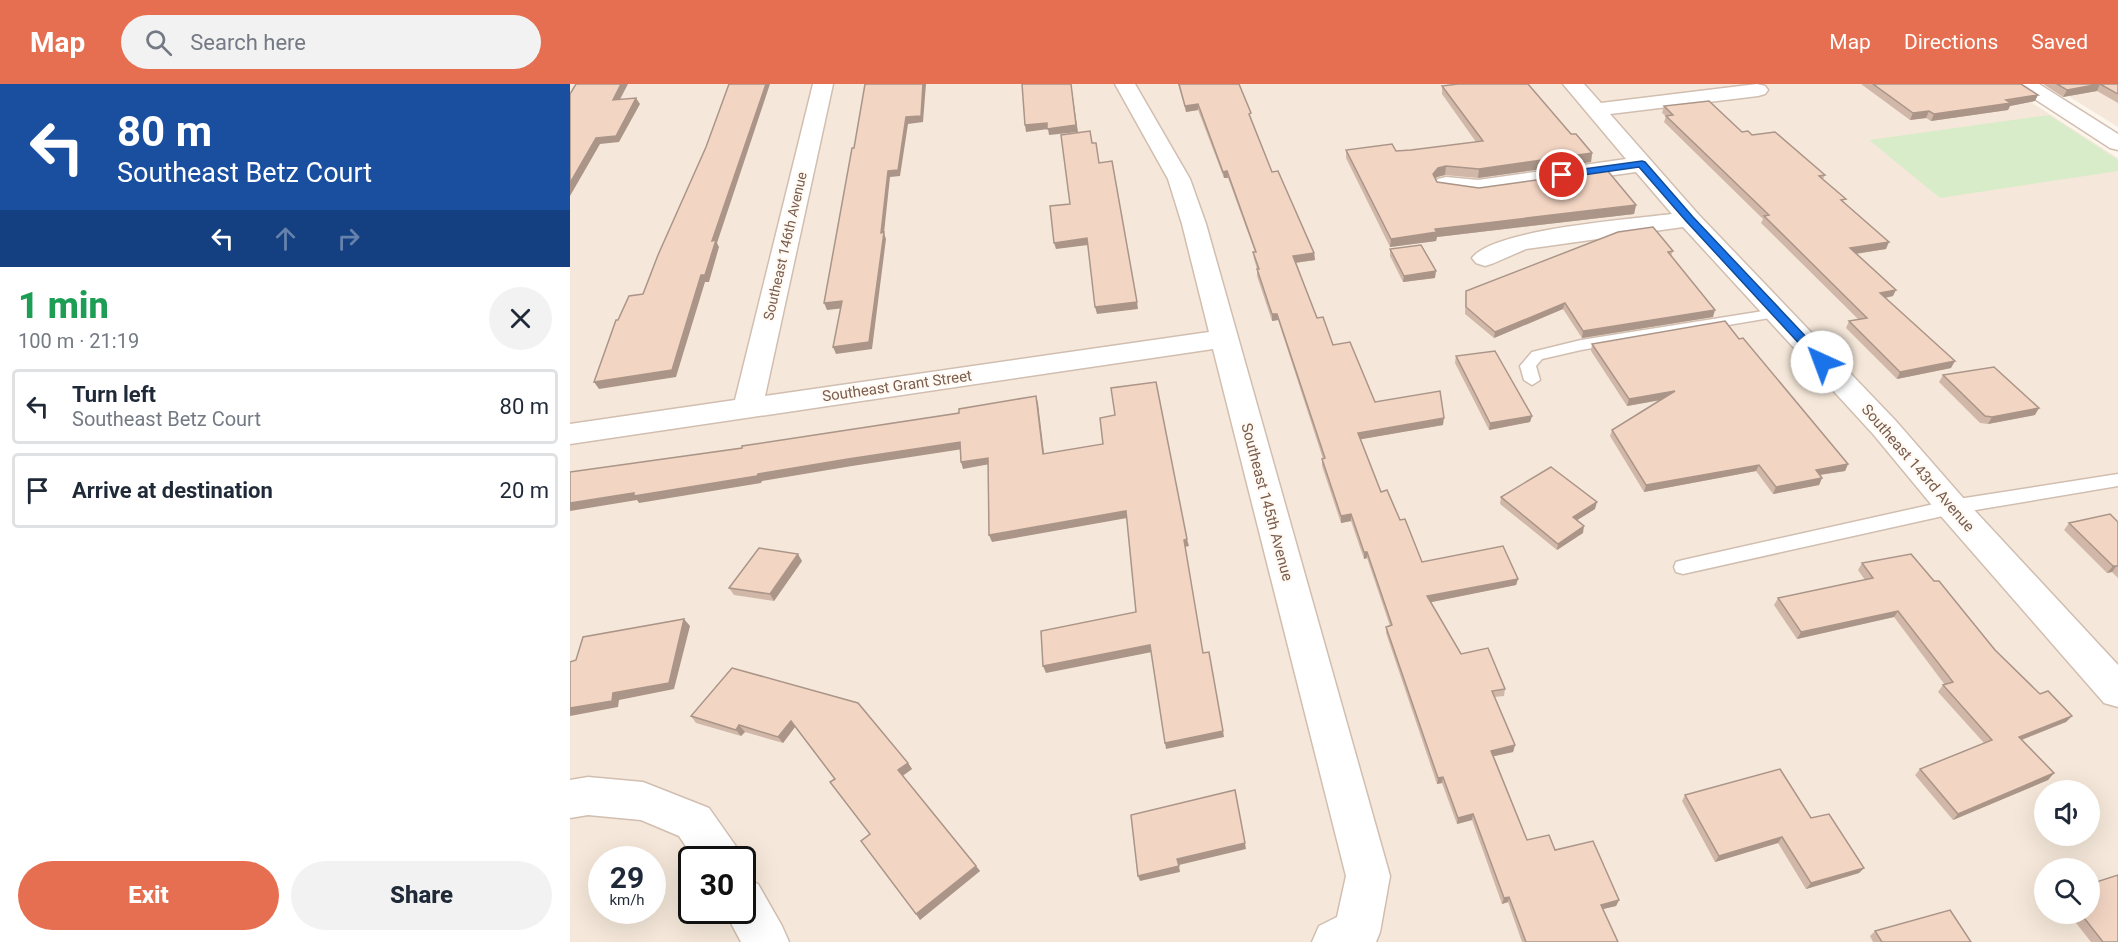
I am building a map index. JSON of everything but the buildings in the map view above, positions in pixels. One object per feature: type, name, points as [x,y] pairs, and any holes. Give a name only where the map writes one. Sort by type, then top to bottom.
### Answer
[{"type":"street","name":"Southeast 146th Avenue","points":[[748,407],[823,84]]},
{"type":"street","name":"Southeast 145th Avenue","points":[[1125,84],[1179,179],[1194,225],[1368,876],[1346,937]]},
{"type":"street","name":"Southeast 143rd Avenue","points":[[1573,84],[1689,219],[1884,427],[1952,507],[2118,691]]},
{"type":"street","points":[[2025,84],[2118,143]]},
{"type":"street","points":[[1596,110],[1758,90]]},
{"type":"street","points":[[1446,184],[1478,187],[1642,164]]},
{"type":"street","points":[[1485,258],[1520,242],[1689,219]]},
{"type":"street","name":"Southeast Grant Street","points":[[570,434],[1223,339]]},
{"type":"street","points":[[570,799],[588,796],[643,801],[694,822],[710,846]]},
{"type":"street","points":[[754,924],[766,942]]},
{"type":"lane","points":[[1532,380],[1528,366],[1537,355],[1581,345],[1776,313]]},
{"type":"lane","points":[[1683,567],[1952,507],[2118,480]]},
{"type":"shaded area","points":[[570,84],[2003,84],[2118,158],[2118,942],[570,942]]},
{"type":"shaded area","points":[[2049,84],[2118,84],[2118,127]]},
{"type":"green space","points":[[2049,115],[2118,160],[2118,171],[1940,198],[1869,140]]},
{"type":"route","points":[[1562,175],[1642,164],[1689,219],[1822,362]]}]
